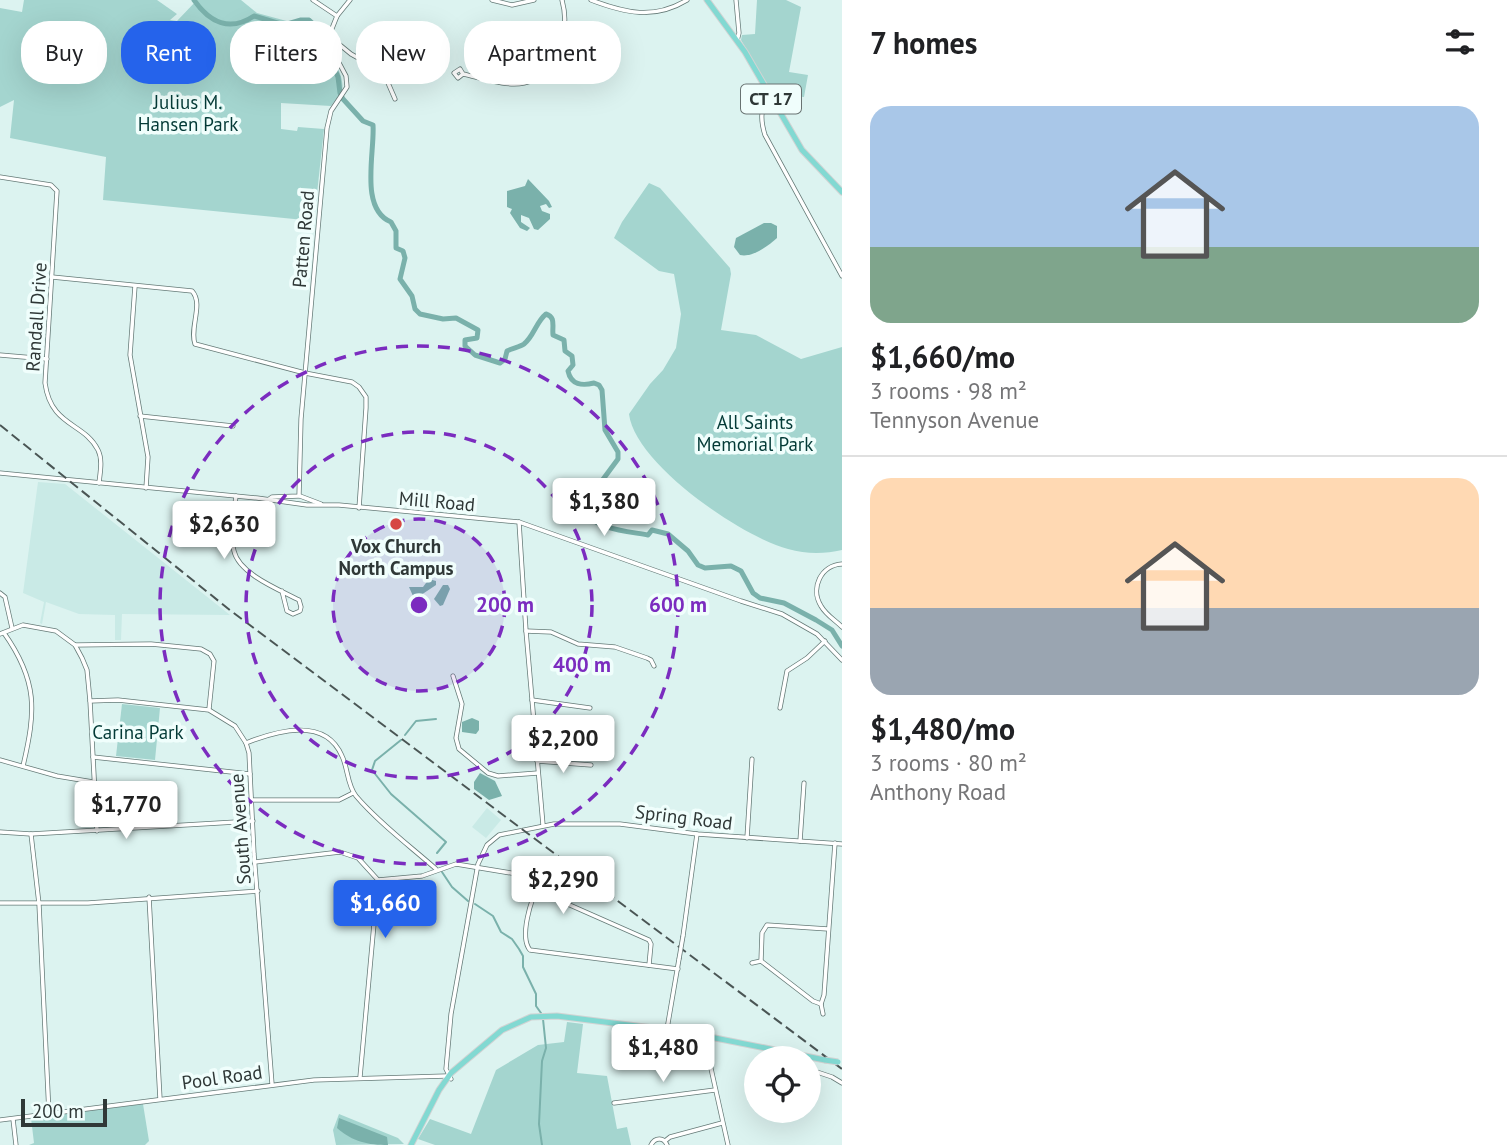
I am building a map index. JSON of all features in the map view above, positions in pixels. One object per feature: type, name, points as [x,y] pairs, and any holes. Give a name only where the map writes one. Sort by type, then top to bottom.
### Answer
[{"type":"main road","name":"CT 17","points":[[708,0],[737,41],[802,149],[842,192]]},
{"type":"main road","points":[[408,1145],[437,1096],[459,1067],[502,1030],[531,1017],[557,1016],[667,1029],[759,1046]]},
{"type":"main road","points":[[821,1059],[840,1063]]},
{"type":"street","points":[[313,0],[337,16]]},
{"type":"street","points":[[335,21],[350,0]]},
{"type":"street","points":[[492,0],[512,5],[534,0]]},
{"type":"street","points":[[463,74],[513,85],[532,82],[541,76],[553,62],[566,28],[562,0]]},
{"type":"street","points":[[592,0],[619,11],[642,14],[669,9],[687,0]]},
{"type":"street","points":[[736,0],[739,36],[737,41]]},
{"type":"street","points":[[342,47],[378,69],[385,76],[395,99]]},
{"type":"street","name":"Patten Road","points":[[299,496],[300,433],[327,128],[331,111],[346,87],[346,76],[342,68]]},
{"type":"street","points":[[770,97],[761,117],[765,135],[842,276]]},
{"type":"street","name":"Randall Drive","points":[[0,177],[51,186],[56,190],[46,383],[50,402],[61,416],[98,450],[101,464],[99,483]]},
{"type":"street","points":[[52,277],[192,291],[196,294],[193,337],[195,344],[305,373],[352,382],[359,387],[366,397],[359,508]]},
{"type":"street","points":[[135,285],[130,355],[148,457],[146,488]]},
{"type":"street","points":[[0,355],[47,359]]},
{"type":"street","points":[[140,415],[233,426]]},
{"type":"street","name":"Mill Road","points":[[0,473],[323,506],[519,522],[537,526],[782,614],[812,630],[842,660]]},
{"type":"street","points":[[236,496],[232,541],[236,559],[248,572],[299,600],[302,607],[300,611],[293,614],[287,611],[282,591]]},
{"type":"street","points":[[268,499],[299,496],[323,506]]},
{"type":"street","points":[[519,522],[543,825]]},
{"type":"street","points":[[842,564],[827,568],[820,576],[817,588],[822,607],[842,627]]},
{"type":"street","points":[[0,593],[5,597],[12,628]]},
{"type":"street","points":[[23,766],[31,733],[33,701],[23,662],[2,633],[23,625],[56,631],[75,645],[87,670],[97,831]]},
{"type":"street","points":[[526,631],[551,632],[578,644],[615,647],[651,660],[654,666]]},
{"type":"street","points":[[780,708],[787,671],[807,658],[825,641]]},
{"type":"street","points":[[75,645],[151,644],[201,649],[210,654],[215,666],[209,710]]},
{"type":"street","points":[[453,676],[462,704],[456,738],[458,749],[488,773],[498,776],[538,773]]},
{"type":"street","points":[[90,701],[118,700],[209,710],[235,726],[246,743],[285,729],[309,730],[324,735],[342,754],[353,793],[436,869]]},
{"type":"street","points":[[532,700],[590,708]]},
{"type":"street","name":"South Avenue","points":[[246,743],[249,753],[272,1084]]},
{"type":"street","points":[[93,757],[250,774]]},
{"type":"street","points":[[0,760],[57,776],[93,782]]},
{"type":"street","points":[[747,838],[752,760]]},
{"type":"street","points":[[537,761],[591,765]]},
{"type":"street","points":[[800,841],[804,783]]},
{"type":"street","points":[[252,800],[338,800],[353,793]]},
{"type":"street","points":[[0,832],[30,834],[253,821]]},
{"type":"street","name":"Spring Road","points":[[449,1078],[446,1069],[451,1014],[478,868],[482,853],[499,835],[543,825],[620,824],[697,834],[842,844]]},
{"type":"street","points":[[30,834],[39,904],[49,1114]]},
{"type":"street","points":[[667,1029],[697,834]]},
{"type":"street","points":[[823,1014],[821,1004],[824,995],[835,843]]},
{"type":"street","points":[[255,862],[340,852],[358,858],[378,880],[360,1077]]},
{"type":"street","points":[[378,880],[422,876],[456,864],[523,876],[563,902],[651,940],[649,965]]},
{"type":"street","points":[[539,885],[529,906],[528,949],[678,969]]},
{"type":"street","points":[[0,903],[88,903],[258,891]]},
{"type":"street","points":[[149,897],[160,1099]]},
{"type":"street","points":[[761,961],[762,933],[767,925],[828,929]]},
{"type":"street","points":[[752,963],[761,961]]},
{"type":"street","points":[[761,961],[813,1001],[821,1004]]},
{"type":"street","points":[[704,1035],[728,1145]]},
{"type":"street","points":[[821,1073],[842,1083]]},
{"type":"street","name":"Pool Road","points":[[0,1120],[272,1084],[360,1077],[449,1078]]},
{"type":"street","points":[[614,1103],[715,1090]]},
{"type":"street","points":[[13,1119],[16,1145]]},
{"type":"street","points":[[651,1145],[657,1139],[666,1143],[670,1137],[722,1123]]},
{"type":"shaded area","points":[[528,179],[552,207],[549,208],[546,204],[540,206],[542,211],[550,214],[550,219],[538,230],[534,229],[529,218],[521,215],[521,222],[530,228],[527,231],[520,228],[510,213],[512,209],[507,207],[507,191],[525,186]]},
{"type":"shaded area","points":[[764,223],[777,226],[777,238],[755,253],[740,255],[734,247],[736,238]]},
{"type":"shaded area","points":[[38,482],[65,484],[230,615],[122,614],[121,640],[115,640],[115,615],[79,614],[46,602],[42,624],[40,623],[44,602],[23,593]]},
{"type":"shaded area","points":[[429,579],[436,581],[436,585],[418,597],[413,596],[409,587],[423,587]]},
{"type":"shaded area","points":[[443,585],[448,585],[450,589],[440,606],[434,599]]},
{"type":"shaded area","points":[[472,718],[479,721],[479,730],[476,734],[462,732],[462,722]]},
{"type":"shaded area","points":[[480,773],[495,781],[502,796],[489,800],[474,789],[474,782]]},
{"type":"shaded area","points":[[487,808],[501,820],[486,838],[472,827]]},
{"type":"shaded area","points":[[339,1118],[387,1137],[388,1145],[367,1143],[349,1137],[337,1128]]},
{"type":"green space","name":"Julius M. Hansen Park","points":[[24,0],[157,0],[177,14],[170,20],[177,21],[197,0],[241,0],[257,13],[287,21],[230,21],[230,84],[342,84],[342,91],[331,106],[281,103],[281,129],[324,129],[314,221],[103,200],[106,157],[10,138],[14,100],[0,107],[0,8],[22,12]]},
{"type":"green space","points":[[757,0],[786,0],[801,7],[789,72],[808,75],[804,97],[779,95],[778,103],[741,40],[742,35],[755,34]]},
{"type":"green space","name":"All Saints Memorial Park","points":[[649,183],[660,188],[730,268],[721,330],[756,335],[801,359],[842,347],[842,550],[815,553],[795,551],[768,542],[745,530],[694,496],[670,476],[636,434],[629,414],[663,370],[676,348],[681,314],[674,274],[659,271],[614,238]]},
{"type":"green space","name":"Carina Park","points":[[122,704],[160,708],[155,760],[116,756]]},
{"type":"green space","points":[[567,1022],[583,1024],[577,1073],[607,1076],[617,1129],[627,1127],[631,1145],[435,1145],[418,1139],[430,1119],[471,1134],[496,1070],[538,1045],[564,1042]]},
{"type":"green space","points":[[143,1104],[149,1141],[145,1145],[29,1145],[34,1143],[31,1118]]},
{"type":"green space","points":[[339,1114],[398,1138],[404,1144],[336,1145],[333,1130]]},
{"type":"waterway","points":[[194,0],[207,14],[221,23],[237,23],[254,16],[284,25],[309,20],[322,32],[343,99],[363,121],[373,125],[372,193],[381,215],[391,222],[396,231],[396,248],[403,251],[405,258],[400,279],[420,314],[443,319],[456,318],[478,330],[477,338],[465,340],[465,346],[475,355],[500,363],[505,359],[507,351],[527,341],[546,314],[551,317],[553,335],[564,340],[565,351],[572,356],[573,365],[568,371],[569,376],[574,382],[594,383],[602,390],[605,430],[618,452],[618,459],[584,505],[583,511],[589,517],[604,526],[621,531],[648,535],[652,530],[668,534],[688,551],[698,565],[705,568],[731,566],[741,571],[753,593],[760,598],[784,603],[816,620],[832,630],[842,646]]},
{"type":"waterway","points":[[405,735],[416,721],[436,719]]},
{"type":"waterway","points":[[401,740],[375,761],[372,770],[391,794],[446,842],[437,853]]},
{"type":"waterway","points":[[442,872],[452,887],[468,901]]},
{"type":"waterway","points":[[475,904],[493,916],[501,932],[512,939],[519,949],[523,956],[523,967],[536,994],[536,1006],[541,1013]]},
{"type":"waterway","points":[[542,1145],[539,1124],[542,1061],[546,1048],[543,1019]]},
{"type":"railway","points":[[0,425],[231,611],[842,1069]]},
{"type":"place","name":"Vox Church North Campus","points":[[396,524]]}]
